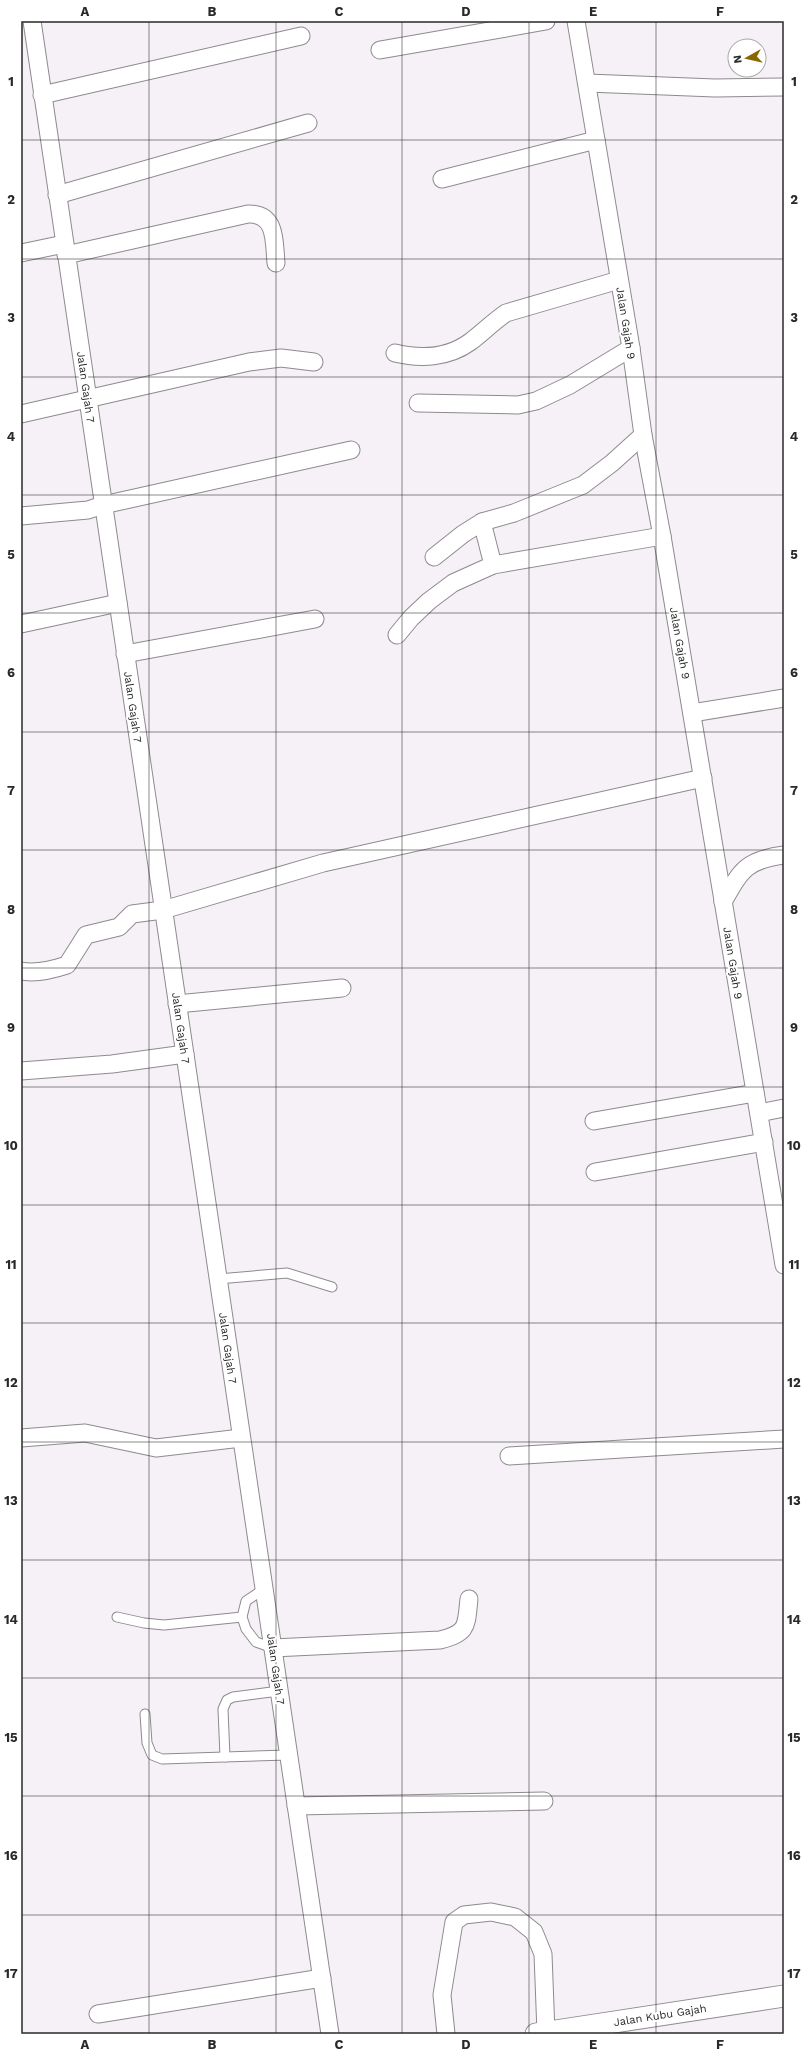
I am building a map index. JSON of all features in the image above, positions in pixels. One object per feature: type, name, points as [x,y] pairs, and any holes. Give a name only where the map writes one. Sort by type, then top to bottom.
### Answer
[{"type":"street","name":"Jalan Gajah 7","points":[[32,21],[330,2034]]},
{"type":"street","points":[[380,50],[546,21]]},
{"type":"street","name":"Jalan Gajah 9","points":[[580,21],[587,84],[631,348],[643,435],[662,536],[784,1265]]},
{"type":"street","points":[[42,95],[301,36]]},
{"type":"street","points":[[587,84],[715,88],[784,87]]},
{"type":"street","points":[[57,195],[308,123]]},
{"type":"street","points":[[442,179],[596,140]]},
{"type":"street","points":[[21,254],[65,249],[248,214],[256,214],[264,218],[270,224],[276,263]]},
{"type":"street","points":[[395,353],[413,358],[452,352],[469,343],[491,323],[506,314],[619,280]]},
{"type":"street","points":[[418,404],[518,405],[536,401],[570,385],[631,348]]},
{"type":"street","points":[[21,414],[249,362],[281,358],[314,362]]},
{"type":"street","points":[[434,557],[463,534],[482,522],[514,513],[583,485],[612,463],[643,435]]},
{"type":"street","points":[[21,516],[88,510],[103,505],[351,450]]},
{"type":"street","points":[[482,522],[493,565]]},
{"type":"street","points":[[397,635],[411,618],[429,601],[453,583],[493,565],[662,536]]},
{"type":"street","points":[[21,624],[118,603]]},
{"type":"street","points":[[125,654],[315,619]]},
{"type":"street","points":[[692,713],[784,698]]},
{"type":"street","points":[[21,971],[30,972],[53,970],[67,966],[86,935],[118,928],[132,914],[163,910],[323,863],[703,778]]},
{"type":"street","points":[[723,902],[736,878],[751,862],[784,855]]},
{"type":"street","points":[[177,1004],[342,988]]},
{"type":"street","points":[[21,1071],[112,1064],[184,1054]]},
{"type":"street","points":[[594,1121],[755,1093]]},
{"type":"street","points":[[758,1113],[784,1108]]},
{"type":"street","points":[[595,1172],[764,1142]]},
{"type":"street","points":[[21,1438],[85,1433],[156,1448],[241,1438]]},
{"type":"street","points":[[509,1456],[784,1439]]},
{"type":"street","points":[[272,1648],[440,1640],[453,1637],[463,1631],[467,1620],[469,1599]]},
{"type":"street","points":[[296,1806],[544,1801]]},
{"type":"street","points":[[446,2034],[442,1994],[454,1922],[464,1915],[491,1912],[515,1917],[534,1932],[543,1954],[541,2033]]},
{"type":"street","points":[[98,2014],[322,1978]]},
{"type":"street","name":"Jalan Kubu Gajah","points":[[541,2033],[575,2031],[784,1996]]},
{"type":"lane","points":[[218,1279],[287,1273],[332,1287]]},
{"type":"lane","points":[[264,1590],[246,1601],[242,1617],[246,1629],[256,1642],[272,1648]]},
{"type":"lane","points":[[117,1617],[144,1623],[164,1625],[242,1617]]},
{"type":"lane","points":[[226,1757],[223,1709],[227,1700],[234,1697],[279,1691]]},
{"type":"lane","points":[[145,1714],[147,1743],[152,1755],[162,1759],[288,1755]]}]
